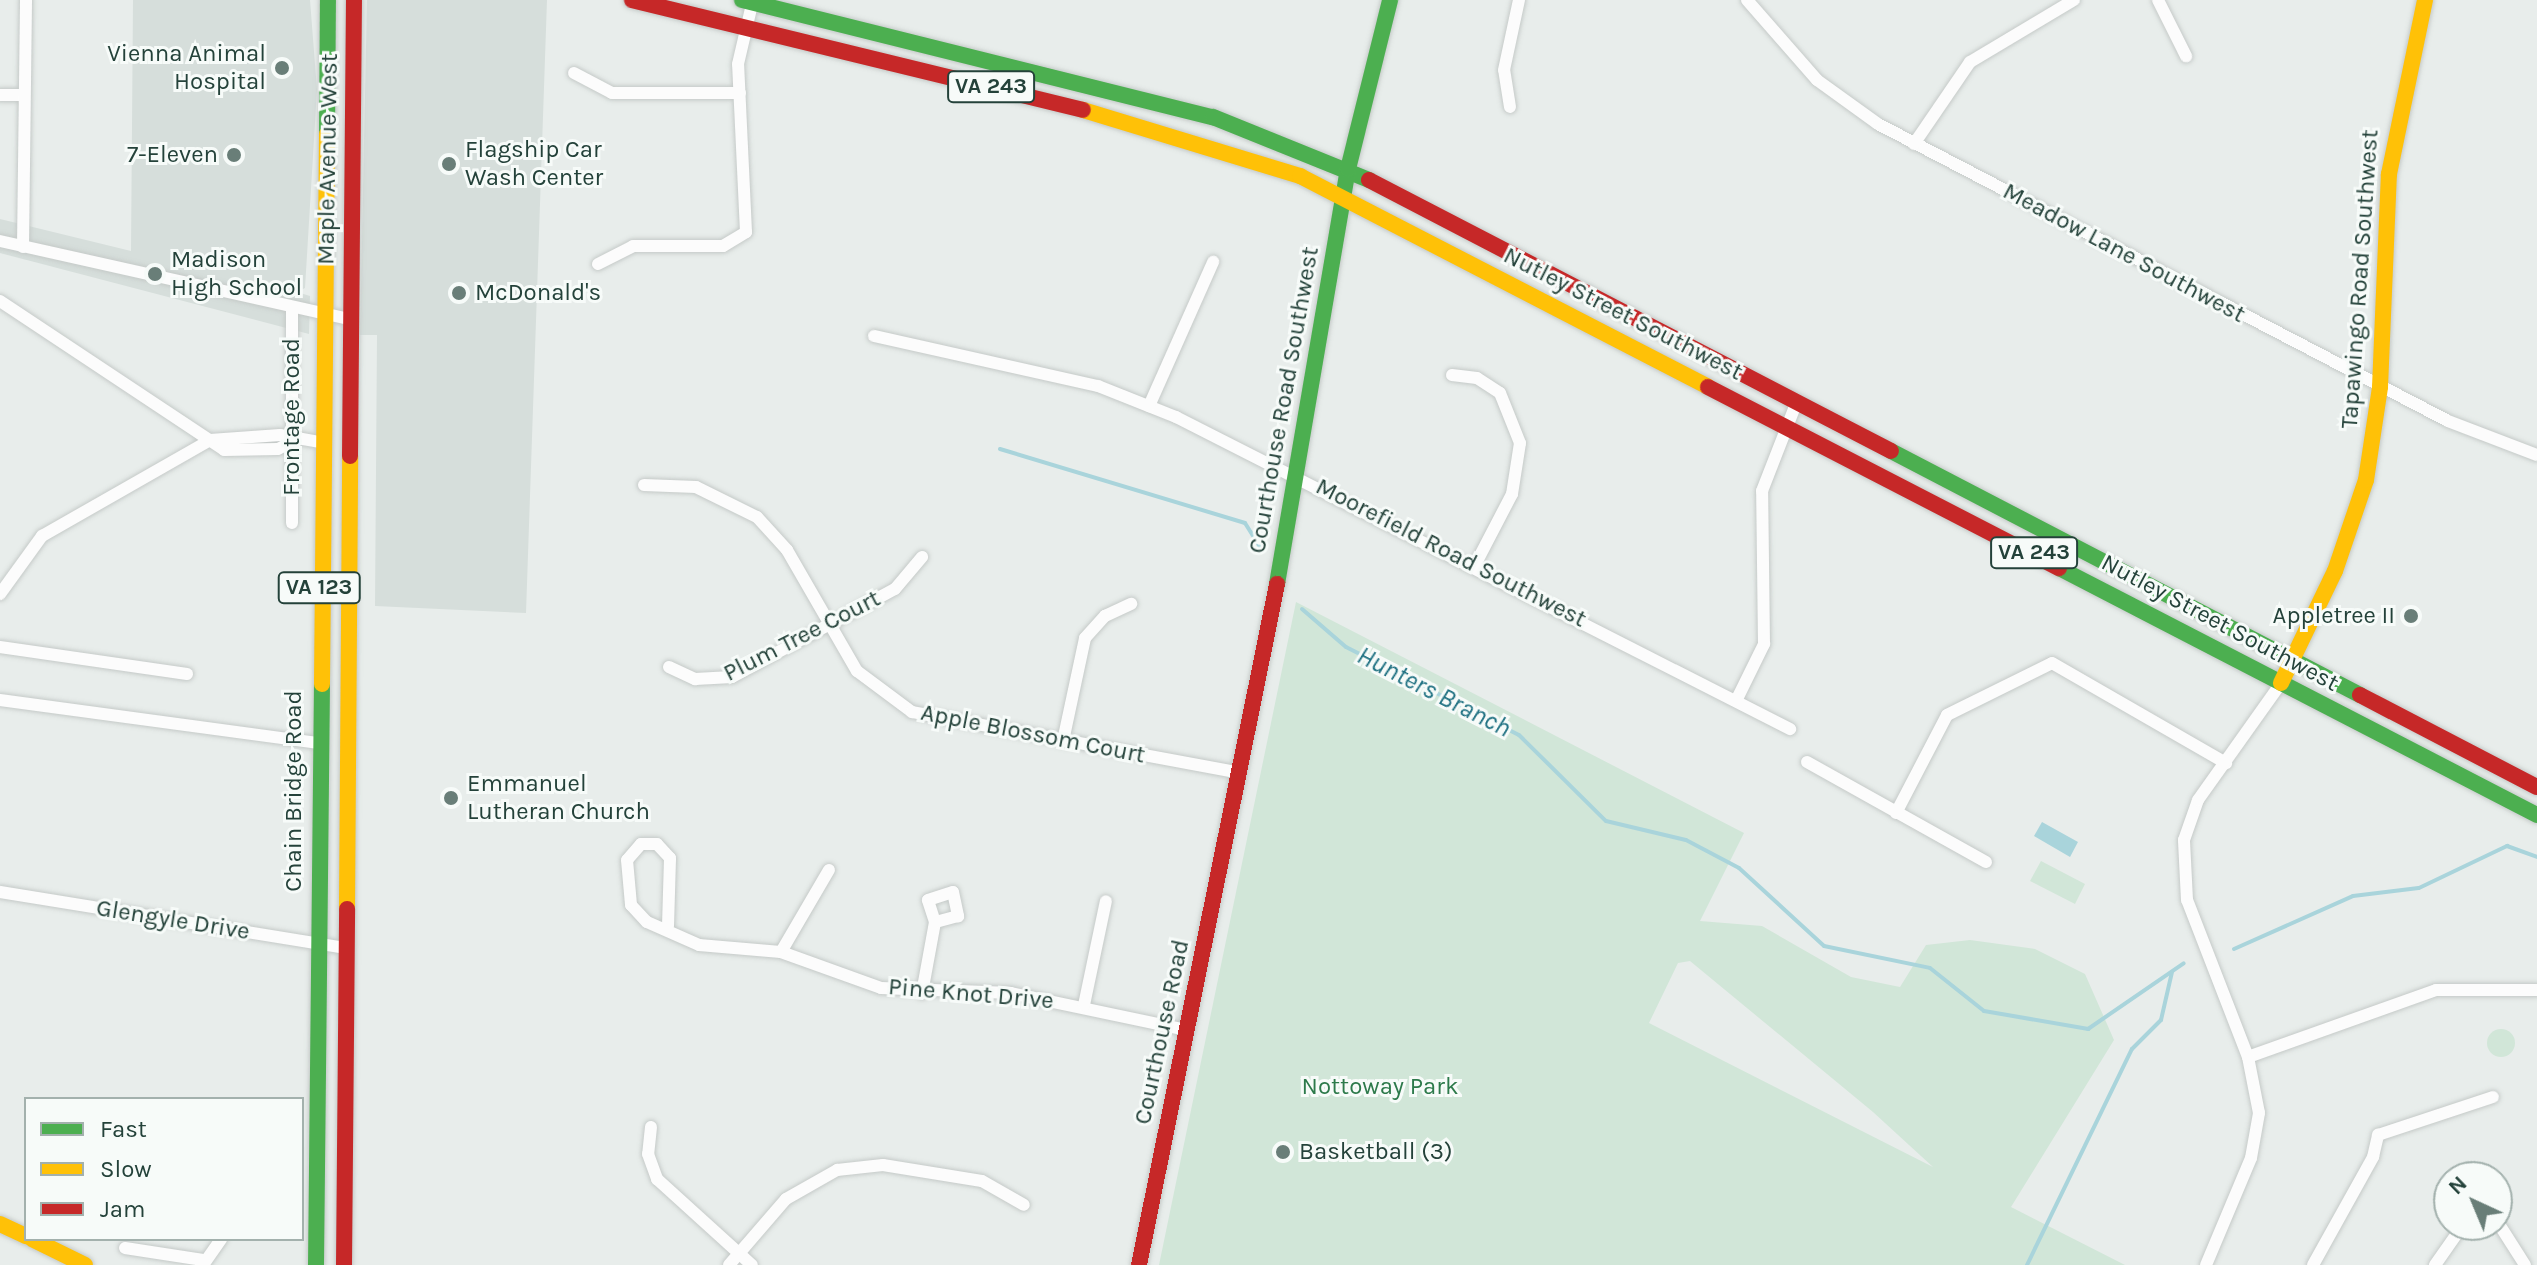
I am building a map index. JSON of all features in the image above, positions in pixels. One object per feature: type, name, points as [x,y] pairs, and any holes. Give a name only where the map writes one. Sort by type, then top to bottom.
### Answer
[{"type":"main road","name":"Maple Avenue West","points":[[321,317],[328,0]]},
{"type":"main road","name":"Maple Avenue West","points":[[348,319],[354,0]]},
{"type":"main road","name":"Nutley Street Southwest","points":[[632,0],[1201,140],[1343,196],[2537,815]]},
{"type":"main road","name":"Courthouse Road Southwest","points":[[1231,809],[1295,473],[1348,169],[1390,0]]},
{"type":"main road","name":"Tapawingo Road Southwest","points":[[2281,683],[2346,542],[2366,480],[2380,387],[2389,174],[2425,0]]},
{"type":"main road","name":"Nutley Street Southwest","points":[[750,1],[1213,117],[1348,169],[2537,787]]},
{"type":"main road","name":"Chain Bridge Road","points":[[315,1263],[321,317]]},
{"type":"main road","name":"VA 123","points":[[344,1265],[348,319]]},
{"type":"main road","name":"Courthouse Road","points":[[1139,1265],[1231,809]]},
{"type":"main road","points":[[0,1224],[24,1235]]},
{"type":"main road","points":[[36,1241],[85,1265]]},
{"type":"street","points":[[23,247],[26,0]]},
{"type":"street","points":[[1510,107],[1504,70],[1519,0]]},
{"type":"street","name":"Meadow Lane Southwest","points":[[1747,0],[1817,80],[1914,144],[2380,387],[2537,455]]},
{"type":"street","points":[[1914,144],[1970,62],[2074,0]]},
{"type":"street","points":[[2158,0],[2186,56]]},
{"type":"street","points":[[598,264],[633,246],[732,244],[749,223],[740,93],[750,1]]},
{"type":"street","points":[[574,73],[612,93],[740,93]]},
{"type":"street","points":[[0,95],[24,95]]},
{"type":"street","points":[[0,241],[292,311],[348,319]]},
{"type":"street","points":[[1149,406],[1213,262]]},
{"type":"street","points":[[0,301],[224,450],[278,449],[292,442],[320,442]]},
{"type":"street","name":"Frontage Road","points":[[292,311],[292,523]]},
{"type":"street","name":"Moorefield Road Southwest","points":[[874,336],[1098,386],[1149,406],[1295,473],[1790,729]]},
{"type":"street","points":[[1452,375],[1477,378],[1500,393],[1520,443],[1512,494],[1475,565]]},
{"type":"street","points":[[1736,701],[1764,644],[1762,491],[1785,425],[1796,404]]},
{"type":"street","points":[[0,594],[42,536],[194,456],[210,440]]},
{"type":"street","name":"Apple Blossom Court","points":[[644,485],[696,487],[757,517],[787,550],[857,671],[912,712],[1237,772]]},
{"type":"street","name":"Plum Tree Court","points":[[669,667],[695,679],[723,680],[895,589],[922,557]]},
{"type":"street","points":[[1063,741],[1085,638],[1105,616],[1131,604]]},
{"type":"street","points":[[0,647],[187,674]]},
{"type":"street","points":[[1896,813],[1947,715],[2052,663],[2226,763]]},
{"type":"street","name":"Tapawingo Road Southwest","points":[[2205,1262],[2258,1134],[2248,1057],[2182,877],[2189,820],[2281,683]]},
{"type":"street","points":[[0,700],[319,743]]},
{"type":"street","points":[[1807,762],[1986,862]]},
{"type":"street","name":"Pine Knot Drive","points":[[668,926],[670,858],[657,844],[641,844],[627,860],[631,905],[647,922],[668,926],[713,949],[781,952],[850,980],[922,993],[1011,993],[1084,1005],[1187,1030]]},
{"type":"street","points":[[781,952],[829,870]]},
{"type":"street","name":"Glengyle Drive","points":[[0,892],[346,948]]},
{"type":"street","points":[[1084,1005],[1106,901]]},
{"type":"street","points":[[922,993],[935,922]]},
{"type":"street","points":[[2248,1057],[2436,990],[2537,990]]},
{"type":"street","points":[[2313,1265],[2373,1157],[2378,1135],[2493,1097]]},
{"type":"street","points":[[651,1127],[648,1154],[657,1179],[752,1265]]},
{"type":"street","points":[[729,1265],[801,1187],[858,1166],[982,1181],[1024,1205]]},
{"type":"street","points":[[125,1248],[203,1262],[219,1241]]},
{"type":"street","points":[[2435,1265],[2447,1241]]},
{"type":"street","points":[[2510,1241],[2525,1265]]},
{"type":"shaded area","points":[[133,0],[310,0],[317,90],[305,288],[297,292],[310,296],[309,334],[0,253],[0,219],[131,251]]},
{"type":"shaded area","points":[[367,0],[547,0],[526,613],[375,606],[377,335],[360,335]]},
{"type":"green space","name":"Nottoway Park","points":[[1296,602],[1744,833],[1700,921],[1762,926],[1851,977],[1900,987],[1926,945],[1970,940],[2035,949],[2085,974],[2114,1040],[2011,1207],[2125,1265],[1159,1265]],"holes":[[[1690,961],[1873,1112],[1933,1167],[1649,1023],[1678,963]]]},
{"type":"green space","points":[[2041,861],[2085,884],[2075,904],[2030,881]]},
{"type":"green space","points":[[2501,1029],[2511,1033],[2515,1043],[2511,1053],[2501,1057],[2491,1053],[2487,1043],[2491,1033]]},
{"type":"water","points":[[2042,822],[2078,842],[2070,857],[2034,836]]},
{"type":"waterway","name":"Hunters Branch","points":[[1000,449],[1245,523],[1260,547]]},
{"type":"waterway","name":"Hunters Branch","points":[[1302,609],[1346,647],[1519,735],[1606,821],[1686,840],[1739,868],[1824,946],[1930,968],[1984,1011],[2088,1029],[2184,963]]},
{"type":"waterway","name":"Hunters Branch","points":[[2234,949],[2353,896],[2419,888],[2507,846],[2537,857]]},
{"type":"waterway","points":[[2027,1265],[2132,1049],[2161,1020],[2172,972]]},
{"type":"traffic: fast","points":[[327,134],[328,0]]},
{"type":"traffic: fast","points":[[742,0],[1213,117],[1369,180]]},
{"type":"traffic: fast","points":[[1277,584],[1348,169],[1390,0]]},
{"type":"traffic: fast","points":[[1891,451],[2360,695]]},
{"type":"traffic: fast","points":[[2059,568],[2537,815]]},
{"type":"traffic: fast","points":[[316,1265],[322,684]]},
{"type":"traffic: slow","points":[[2281,683],[2335,571],[2366,480],[2380,387],[2389,174],[2425,0]]},
{"type":"traffic: slow","points":[[1083,110],[1300,176],[1708,387]]},
{"type":"traffic: slow","points":[[322,684],[327,134]]},
{"type":"traffic: slow","points":[[347,909],[350,456]]},
{"type":"traffic: slow","points":[[0,1224],[24,1235]]},
{"type":"traffic: slow","points":[[36,1241],[85,1265]]},
{"type":"traffic: jam","points":[[350,456],[354,0]]},
{"type":"traffic: jam","points":[[632,0],[1083,110]]},
{"type":"traffic: jam","points":[[1369,180],[1891,451]]},
{"type":"traffic: jam","points":[[1708,387],[2059,568]]},
{"type":"traffic: jam","points":[[1139,1265],[1277,584]]},
{"type":"traffic: jam","points":[[2360,695],[2537,787]]},
{"type":"traffic: jam","points":[[344,1265],[347,909]]},
{"type":"place","name":"Vienna Animal Hospital","points":[[282,68]]},
{"type":"place","name":"7-Eleven","points":[[234,155]]},
{"type":"place","name":"Flagship Car Wash Center","points":[[449,164]]},
{"type":"place","name":"Madison High School","points":[[155,274]]},
{"type":"place","name":"McDonald's","points":[[459,293]]},
{"type":"place","name":"Appletree II","points":[[2411,616]]},
{"type":"place","name":"Emmanuel Lutheran Church","points":[[451,798]]},
{"type":"place","name":"Basketball (3)","points":[[1283,1152]]}]
